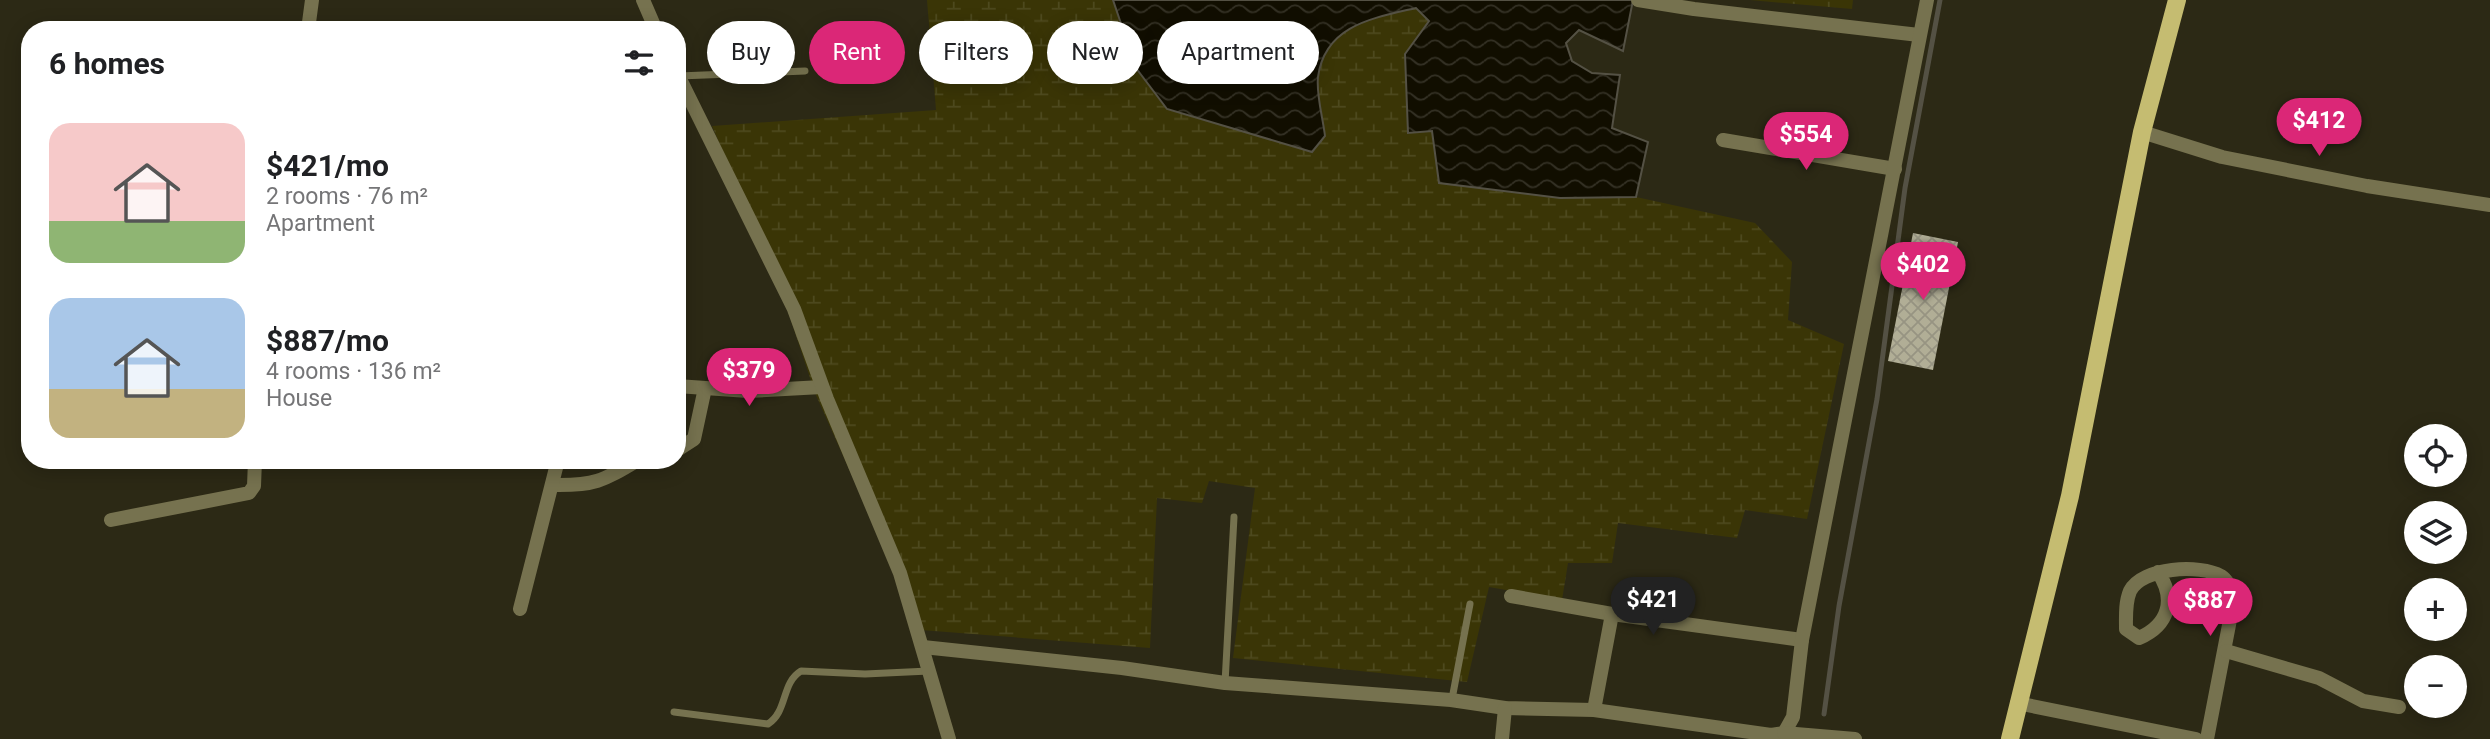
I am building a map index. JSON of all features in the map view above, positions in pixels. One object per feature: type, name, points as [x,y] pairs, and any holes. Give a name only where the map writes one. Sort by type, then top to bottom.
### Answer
[{"type":"main road","points":[[2010,739],[2070,496],[2142,132],[2177,0]]},
{"type":"street","points":[[309,21],[312,0]]},
{"type":"street","points":[[643,0],[652,21]]},
{"type":"street","points":[[1638,0],[1919,35]]},
{"type":"street","points":[[1784,733],[1793,717],[1802,640],[1927,0]]},
{"type":"street","points":[[686,90],[794,309],[822,387],[900,573],[949,739]]},
{"type":"street","points":[[2142,132],[2221,157],[2367,186],[2490,205]]},
{"type":"street","points":[[1723,140],[1895,169]]},
{"type":"street","points":[[686,387],[748,391],[822,387]]},
{"type":"street","points":[[686,444],[694,439],[705,388]]},
{"type":"street","points":[[111,520],[249,493],[254,486],[255,469]]},
{"type":"street","points":[[520,609],[556,469]]},
{"type":"street","points":[[552,485],[587,485],[603,481],[624,469]]},
{"type":"street","points":[[2158,572],[2179,569],[2220,576],[2230,586],[2234,599],[2207,739]]},
{"type":"street","points":[[1511,596],[1612,614],[1802,640]]},
{"type":"street","points":[[1594,710],[1612,614]]},
{"type":"street","points":[[923,647],[1122,668],[1224,683],[1451,701],[1505,708],[1594,710],[1771,734],[1855,739]]},
{"type":"street","points":[[2226,651],[2319,678],[2363,701],[2399,707]]},
{"type":"street","points":[[2017,703],[2196,739]]},
{"type":"street","points":[[1502,739],[1505,708]]},
{"type":"lane","points":[[686,74],[806,71]]},
{"type":"lane","points":[[1224,683],[1234,517]]},
{"type":"lane","points":[[1451,701],[1470,604]]},
{"type":"lane","points":[[674,712],[768,724],[780,712],[793,676],[801,671],[864,674],[930,671]]},
{"type":"green space","points":[[927,0],[1113,0],[1123,21],[1047,21],[1047,84],[1143,84],[1143,61],[1167,109],[1234,127],[1325,136],[1318,84],[1322,60],[1330,46],[1353,27],[1416,8],[1429,21],[1409,132],[1432,130],[1560,198],[1636,197],[1755,223],[1792,262],[1788,320],[1844,344],[1807,519],[1745,510],[1737,538],[1618,523],[1612,563],[1568,563],[1562,600],[1489,587],[1467,682],[1233,658],[1255,488],[1209,481],[1202,503],[1157,498],[1150,648],[921,630],[815,393],[774,269],[712,126],[936,110],[934,84],[1033,84],[1033,21],[929,21]]},
{"type":"green space","points":[[1750,0],[1853,0],[1852,9]]},
{"type":"water","points":[[1113,0],[1633,0],[1623,51],[1579,30],[1566,43],[1572,61],[1592,73],[1620,75],[1612,128],[1648,142],[1636,197],[1560,198],[1439,183],[1432,131],[1408,133],[1405,54],[1429,21],[1416,8],[1368,21],[1341,35],[1330,46],[1319,73],[1319,21],[1157,21],[1157,84],[1318,84],[1325,136],[1312,152],[1167,109],[1143,77],[1143,21],[1120,21]]},
{"type":"building","points":[[1913,233],[1958,242],[1933,370],[1888,361]]},
{"type":"waterway","points":[[1824,714],[1839,606],[1877,399],[1905,188],[1940,0]]}]
